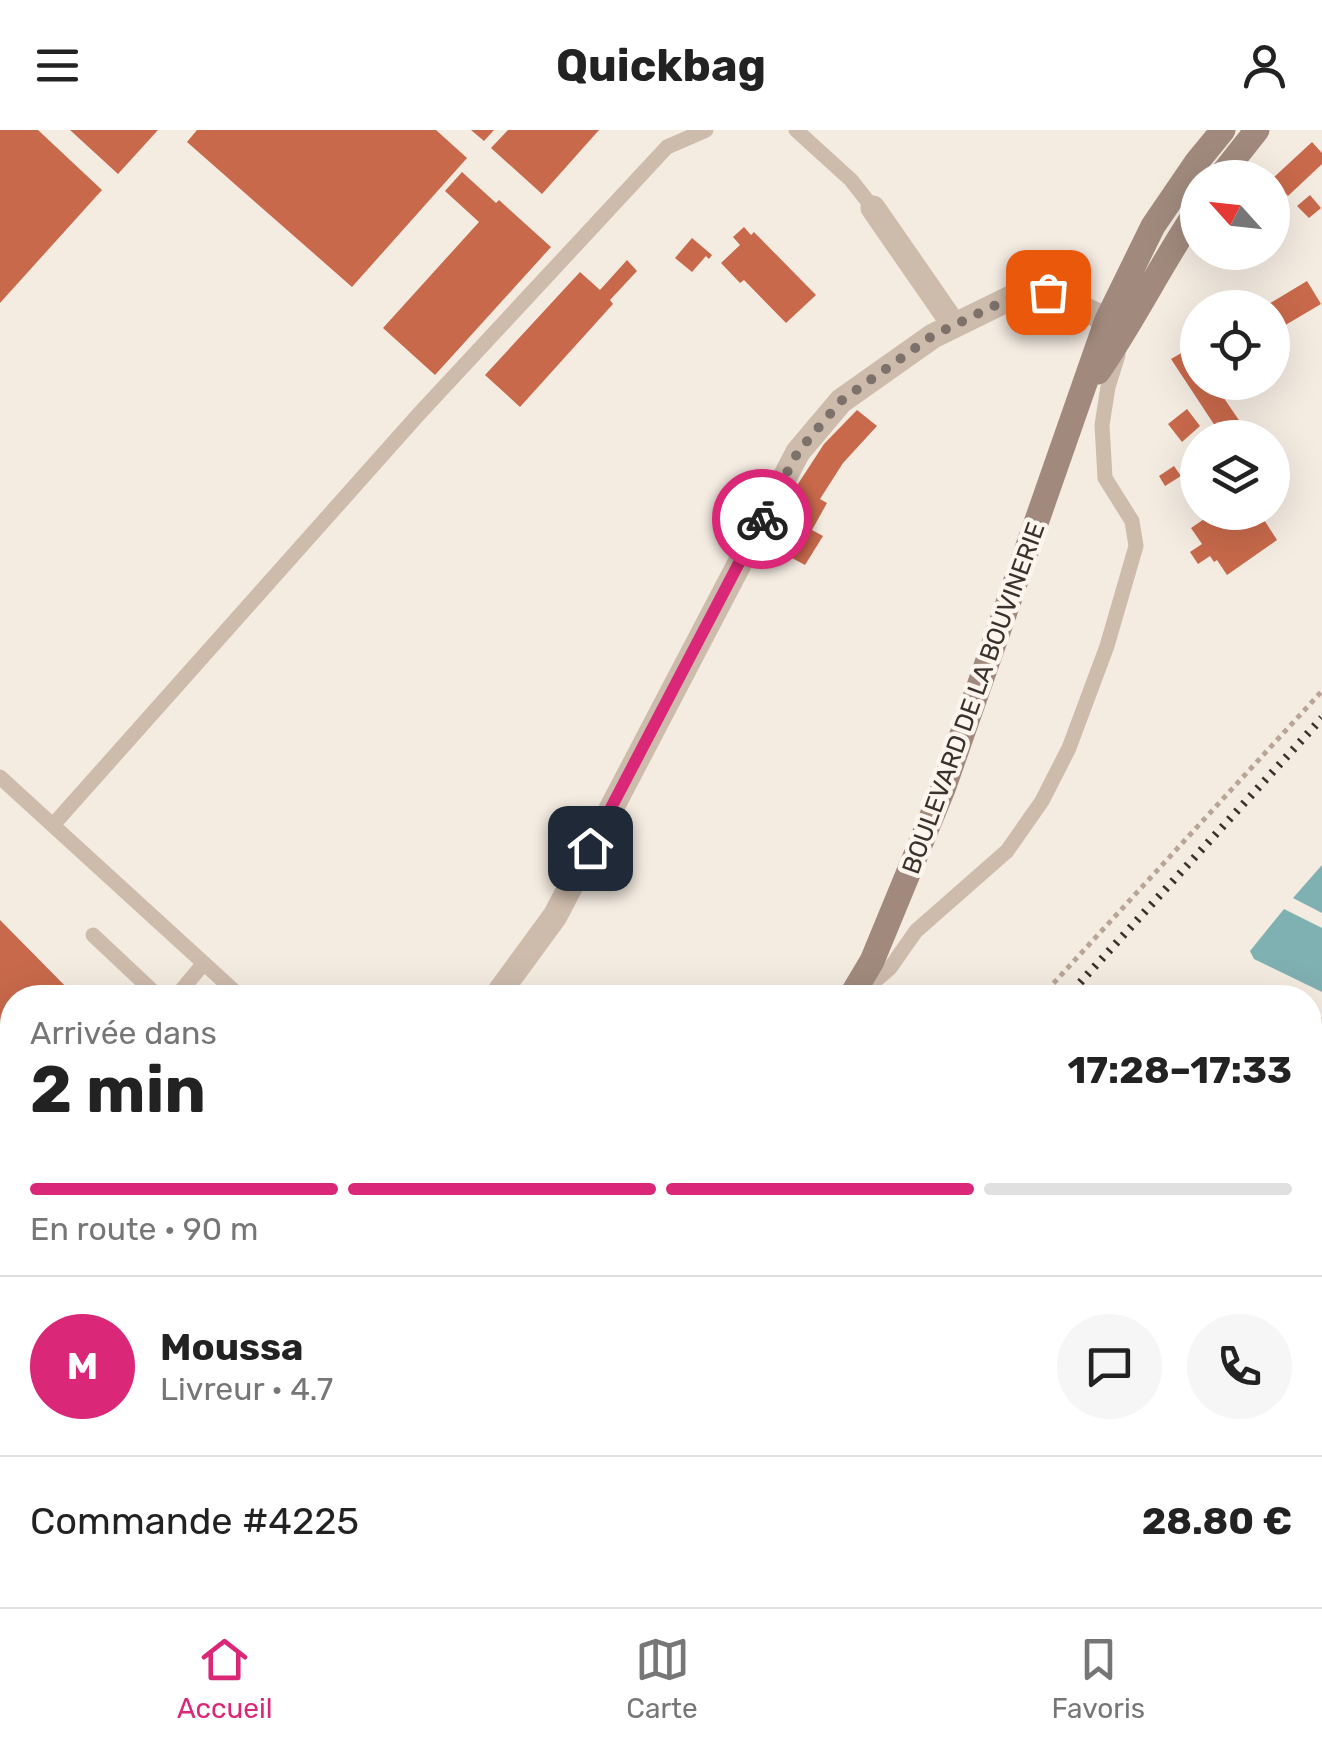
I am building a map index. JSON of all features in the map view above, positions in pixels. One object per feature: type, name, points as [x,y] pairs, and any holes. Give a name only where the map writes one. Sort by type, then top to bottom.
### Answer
[{"type":"street","name":"BOULEVARD DE LA BOUVINERIE","points":[[860,985],[943,789],[1083,392],[1116,327],[1153,226],[1223,130]]},
{"type":"street","points":[[1234,160],[1256,130]]},
{"type":"street","points":[[874,208],[954,326]]},
{"type":"street","name":"BOULEVARD DE LA BOUVINERIE","points":[[1116,327],[1180,236]]},
{"type":"street","points":[[505,985],[555,916],[798,452],[841,401],[932,336],[1029,289],[1048,292],[1116,327]]},
{"type":"lane","points":[[53,825],[418,415],[667,147],[706,130]]},
{"type":"lane","points":[[796,130],[851,180],[874,208]]},
{"type":"lane","points":[[869,985],[890,968],[916,931],[1007,851],[1042,801],[1068,748],[1107,646],[1136,546],[1132,520],[1105,478],[1102,425],[1116,327]]},
{"type":"lane","points":[[0,777],[228,985]]},
{"type":"lane","points":[[93,934],[146,985]]},
{"type":"lane","points":[[186,985],[204,963]]},
{"type":"path","points":[[1052,985],[1322,691]]},
{"type":"water","points":[[1322,865],[1322,913],[1293,898]]},
{"type":"water","points":[[1284,909],[1322,928],[1322,985],[1308,985],[1254,959],[1250,951]]},
{"type":"building","points":[[0,130],[38,130],[102,190],[0,303]]},
{"type":"building","points":[[70,130],[158,130],[118,174]]},
{"type":"building","points":[[197,130],[436,130],[467,158],[352,287],[187,142]]},
{"type":"building","points":[[471,130],[494,130],[484,141]]},
{"type":"building","points":[[508,130],[599,130],[542,194],[491,148]]},
{"type":"building","points":[[1312,142],[1322,153],[1322,164],[1290,194],[1290,162]]},
{"type":"building","points":[[462,172],[551,247],[435,375],[383,328],[479,222],[445,191]]},
{"type":"building","points":[[1310,195],[1321,208],[1309,218],[1297,206]]},
{"type":"building","points":[[744,227],[751,235],[754,232],[816,295],[786,323],[744,280],[740,283],[721,263],[740,245],[733,237]]},
{"type":"building","points":[[692,238],[712,255],[709,259],[706,256],[692,272],[675,258]]},
{"type":"building","points":[[627,260],[637,271],[610,300],[613,304],[520,407],[485,375],[580,272],[600,290]]},
{"type":"building","points":[[1307,281],[1321,304],[1290,322],[1290,291]]},
{"type":"building","points":[[1180,354],[1180,373],[1171,359]]},
{"type":"building","points":[[1198,400],[1225,400],[1239,420],[1211,420]]},
{"type":"building","points":[[1187,409],[1195,420],[1180,420],[1180,439],[1168,424]]},
{"type":"building","points":[[857,410],[877,426],[843,463],[820,499],[827,503],[812,530],[823,536],[805,565],[768,545],[796,487],[824,444]]},
{"type":"building","points":[[1174,466],[1180,475],[1165,486],[1159,476]]},
{"type":"building","points":[[1192,530],[1271,530],[1277,540],[1227,575],[1210,556],[1198,564],[1190,552],[1202,544]]},
{"type":"building","points":[[0,920],[64,985],[0,985]]},
{"type":"railway","points":[[1078,985],[1322,718]]},
{"type":"way so far","points":[[762,519],[798,452],[841,401],[932,336],[1029,289],[1048,292]]},
{"type":"route","points":[[590,848],[762,519]]}]
